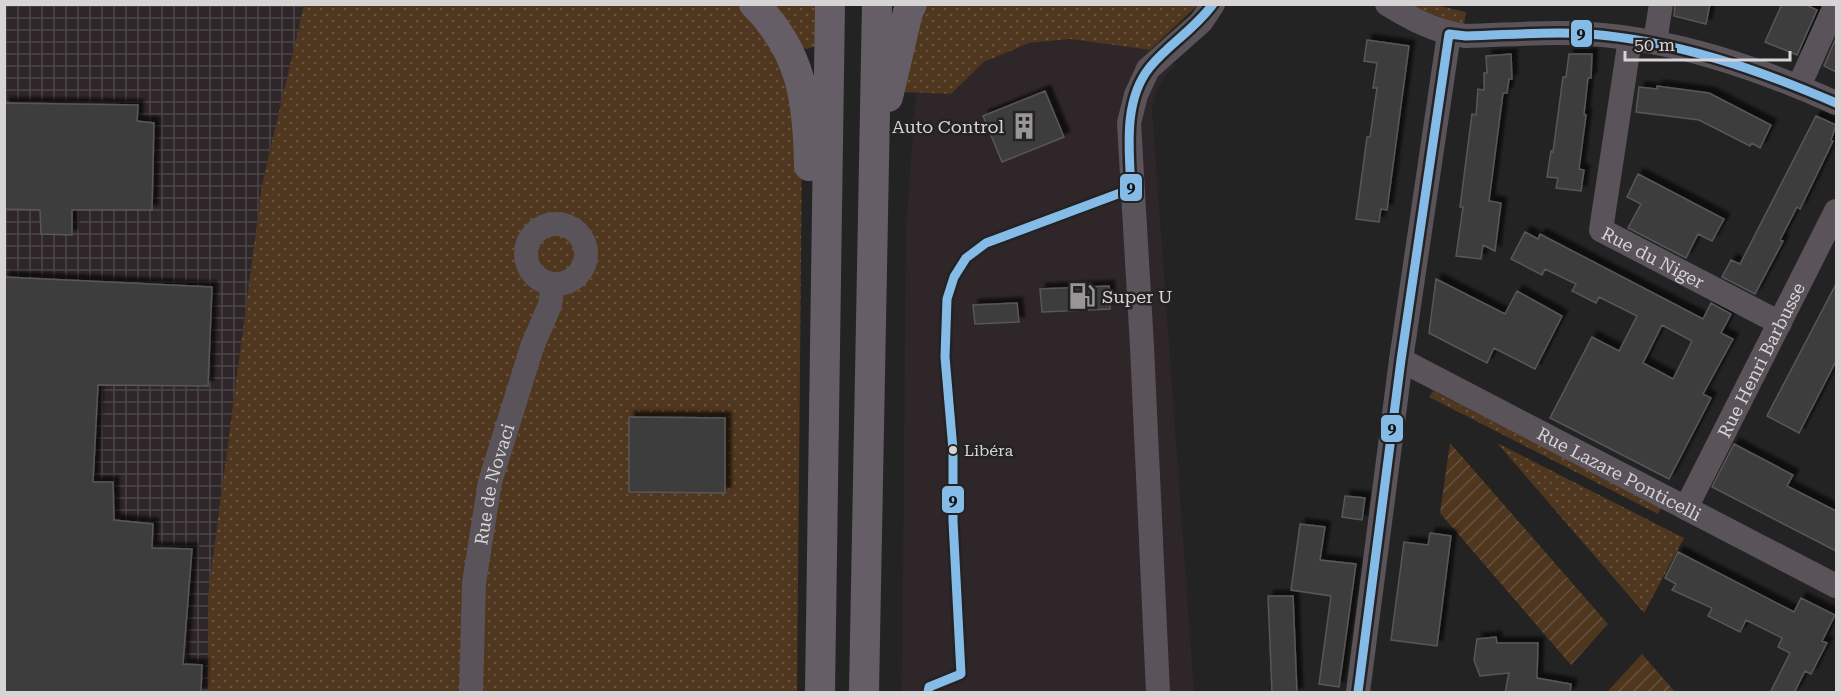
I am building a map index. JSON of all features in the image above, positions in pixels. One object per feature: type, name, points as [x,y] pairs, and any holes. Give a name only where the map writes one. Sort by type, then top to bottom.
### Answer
[{"type":"main road","points":[[754,4],[783,40],[800,79],[808,136],[810,196],[826,236]]},
{"type":"main road","points":[[820,693],[830,4]]},
{"type":"main road","points":[[864,693],[877,4]]},
{"type":"main road","points":[[874,168],[897,58],[912,4]]},
{"type":"street","points":[[1158,693],[1129,123],[1136,95],[1148,69],[1201,22],[1213,4]]},
{"type":"street","points":[[1387,4],[1420,24],[1449,34],[1466,36],[1590,34],[1655,42],[1708,54],[1799,86],[1836,104]]},
{"type":"street","points":[[1655,42],[1661,4]]},
{"type":"street","points":[[1799,86],[1836,4]]},
{"type":"street","points":[[1358,693],[1401,360],[1449,34]]},
{"type":"street","name":"Rue du Niger","points":[[1630,39],[1601,230],[1780,322]]},
{"type":"street","name":"Rue Henri Barbusse","points":[[1686,508],[1836,211]]},
{"type":"street","name":"Rue de Novaci","points":[[471,693],[474,583],[490,482],[532,347],[550,305],[553,284]]},
{"type":"street","name":"Rue Lazare Ponticelli","points":[[1401,360],[1836,586]]},
{"type":"shaded area","points":[[4,5],[304,5],[262,185],[208,595],[208,692],[5,692]]},
{"type":"shaded area","points":[[304,5],[818,5],[816,46],[807,49],[800,47],[802,145],[797,692],[208,692],[208,595],[262,185]]},
{"type":"shaded area","points":[[924,5],[1198,5],[1150,50],[1070,39],[1029,43],[984,62],[951,94],[904,92]]},
{"type":"shaded area","points":[[1406,5],[1436,5],[1466,12],[1464,24],[1450,22]]},
{"type":"shaded area","points":[[1070,39],[1150,50],[1175,66],[1166,75],[1156,92],[1152,109],[1194,692],[902,692],[906,229],[916,93],[951,94],[984,62],[1029,43]]},
{"type":"shaded area","points":[[1433,391],[1662,507],[1658,514],[1429,397]]},
{"type":"shaded area","points":[[1450,443],[1608,624],[1571,665],[1440,513]]},
{"type":"shaded area","points":[[1497,443],[1684,538],[1644,613]]},
{"type":"shaded area","points":[[1642,654],[1675,692],[1607,692]]},
{"type":"building","points":[[1675,4],[1710,4],[1706,24],[1674,16]]},
{"type":"building","points":[[1782,4],[1804,4],[1817,10],[1797,55],[1765,42]]},
{"type":"building","points":[[1836,38],[1836,72],[1824,66]]},
{"type":"building","points":[[1367,40],[1409,46],[1387,210],[1381,209],[1379,222],[1356,219],[1367,137],[1370,137],[1377,88],[1373,88],[1377,63],[1364,61]]},
{"type":"building","points":[[1511,54],[1512,79],[1509,79],[1507,93],[1503,93],[1489,201],[1501,203],[1495,251],[1483,245],[1481,259],[1456,256],[1472,114],[1476,115],[1478,89],[1484,90],[1484,73],[1487,73],[1486,56]]},
{"type":"building","points":[[1569,54],[1592,54],[1579,169],[1584,170],[1581,191],[1556,188],[1558,178],[1547,177],[1551,151],[1553,152],[1563,77],[1566,77]]},
{"type":"building","points":[[1657,86],[1709,93],[1771,125],[1760,148],[1752,143],[1750,146],[1699,120],[1636,112],[1639,87],[1657,89]]},
{"type":"building","name":"Auto Control","points":[[1045,91],[1064,137],[1002,162],[983,116]]},
{"type":"building","points":[[4,103],[138,105],[137,121],[154,123],[152,210],[72,210],[72,235],[41,234],[40,210],[4,209]]},
{"type":"building","points":[[1816,116],[1836,125],[1831,140],[1833,141],[1800,209],[1797,207],[1780,240],[1783,241],[1755,294],[1722,277],[1731,260],[1740,264]]},
{"type":"building","points":[[1638,174],[1724,219],[1712,241],[1698,234],[1686,258],[1628,228],[1641,204],[1627,197]]},
{"type":"building","points":[[1525,232],[1538,239],[1540,234],[1703,319],[1711,303],[1731,314],[1721,333],[1733,339],[1703,394],[1711,398],[1669,479],[1550,418],[1592,337],[1619,351],[1637,316],[1599,297],[1596,303],[1572,291],[1576,284],[1545,269],[1542,275],[1511,259]],"holes":[[[1662,325],[1692,341],[1673,379],[1643,363]]]},
{"type":"building","points":[[4,277],[212,287],[208,386],[98,385],[93,482],[113,482],[114,520],[153,524],[152,548],[192,549],[183,664],[202,665],[201,693],[4,693]]},
{"type":"building","points":[[1436,279],[1505,314],[1517,291],[1562,316],[1535,369],[1494,348],[1487,363],[1429,333]]},
{"type":"building","points":[[1836,284],[1836,361],[1799,433],[1767,416]]},
{"type":"building","points":[[1109,286],[1110,309],[1042,312],[1040,289]]},
{"type":"building","points":[[1017,303],[1019,322],[975,324],[973,305]]},
{"type":"building","points":[[629,417],[725,418],[725,493],[629,492]]},
{"type":"building","points":[[1734,444],[1793,475],[1787,486],[1836,511],[1836,551],[1712,487]]},
{"type":"building","points":[[1345,496],[1365,498],[1362,520],[1342,517]]},
{"type":"building","points":[[1300,524],[1325,527],[1320,560],[1356,564],[1339,687],[1319,684],[1331,596],[1291,590]]},
{"type":"building","points":[[1430,533],[1451,536],[1437,646],[1391,640],[1404,542],[1428,545]]},
{"type":"building","points":[[1678,552],[1794,612],[1801,598],[1835,615],[1822,641],[1827,643],[1811,674],[1805,671],[1794,693],[1770,693],[1790,653],[1778,647],[1782,638],[1746,620],[1740,632],[1708,616],[1712,608],[1672,590],[1676,584],[1665,578]]},
{"type":"building","points":[[1268,596],[1293,596],[1297,693],[1272,693]]},
{"type":"building","points":[[1496,637],[1497,643],[1538,643],[1537,678],[1571,684],[1570,693],[1505,693],[1509,673],[1480,676],[1474,660],[1477,639]]},
{"type":"transit line","name":"9","points":[[928,692],[929,687],[961,674],[953,521],[953,450],[945,357],[947,299],[954,277],[966,258],[986,243],[1131,189],[1130,125],[1135,94],[1141,80],[1157,59],[1213,4]]},
{"type":"transit line","name":"9","points":[[1358,692],[1401,360],[1449,34],[1466,36],[1575,33],[1654,43],[1716,58],[1836,103]]},
{"type":"place","name":"Auto Control","points":[[1024,126]]},
{"type":"place","name":"Super U","points":[[1082,296]]},
{"type":"place","name":"Libéra","points":[[953,450]]}]
